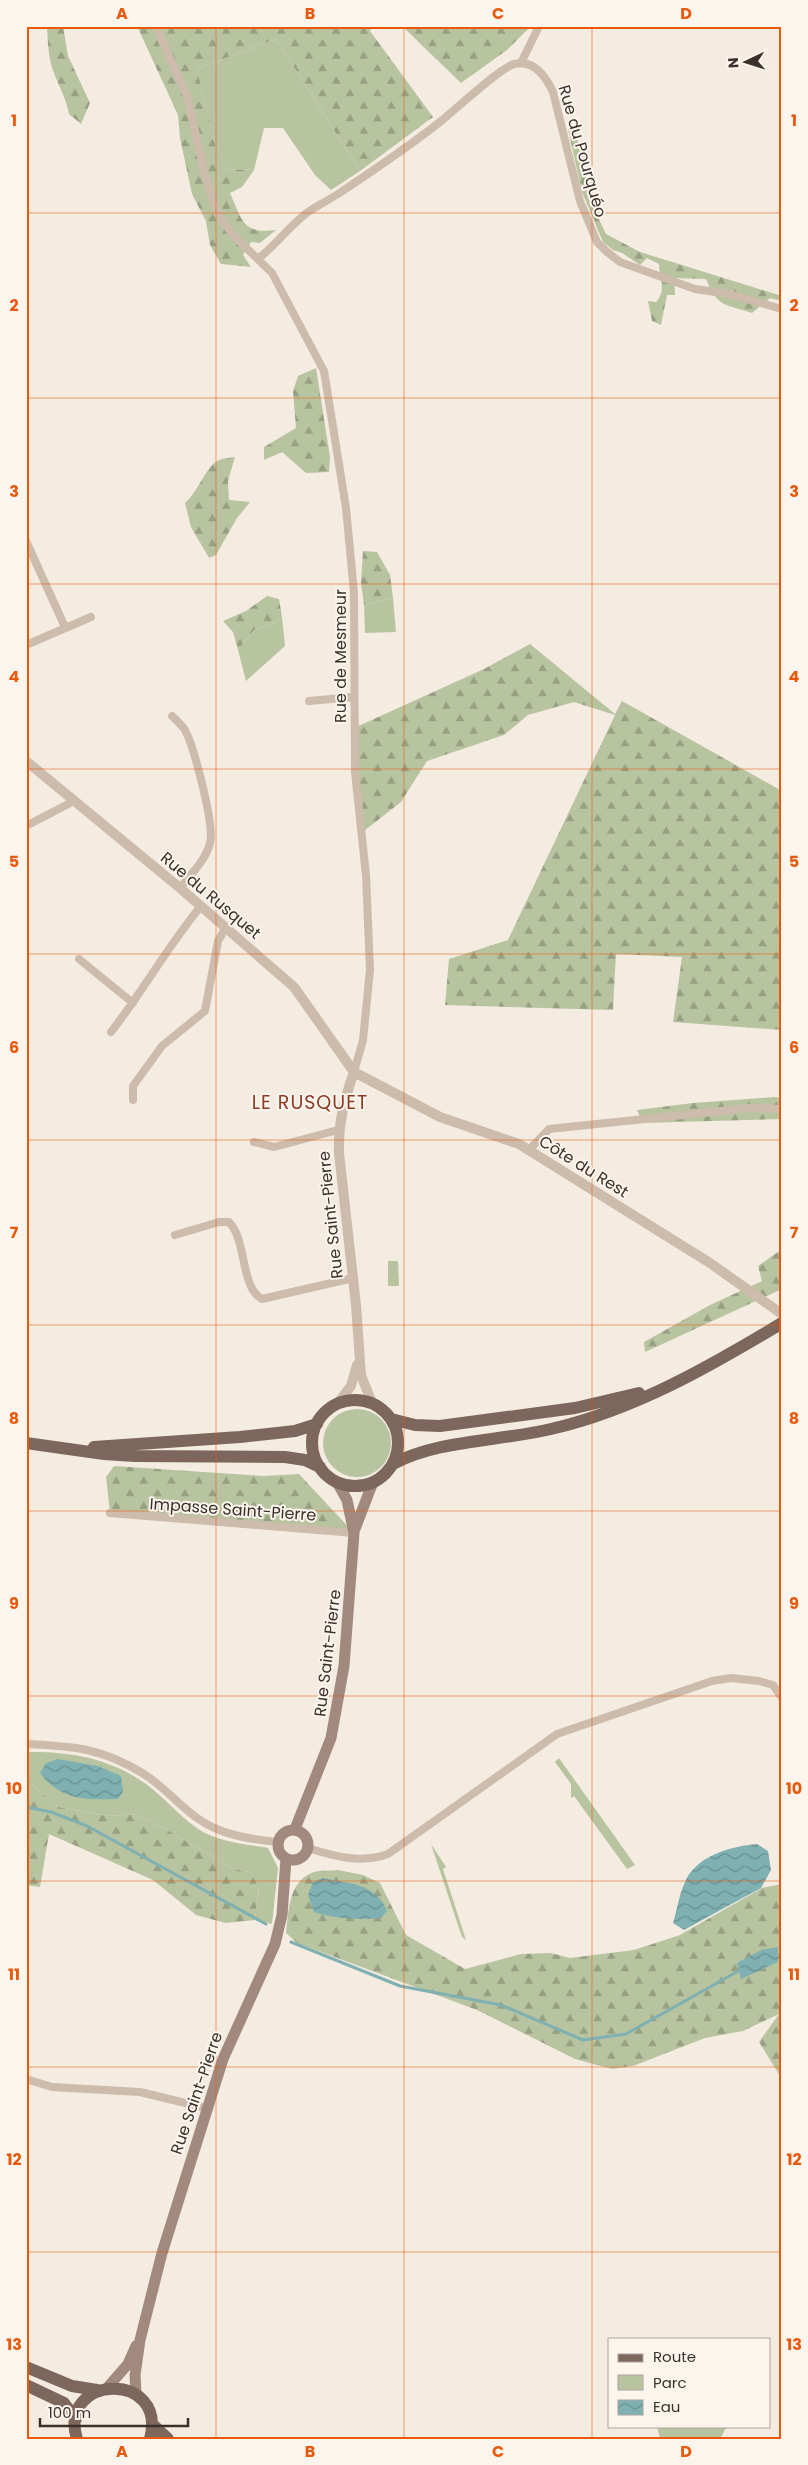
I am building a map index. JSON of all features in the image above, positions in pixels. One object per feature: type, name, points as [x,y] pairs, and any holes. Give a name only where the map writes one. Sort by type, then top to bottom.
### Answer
[{"type":"main road","points":[[26,1443],[104,1454],[135,1456],[285,1457],[305,1460],[320,1467],[337,1482],[354,1486],[373,1482],[380,1478],[393,1464],[409,1456],[431,1449],[527,1434],[579,1422],[637,1402],[699,1371],[782,1323]]},
{"type":"main road","points":[[391,1419],[427,1426],[495,1420],[602,1403],[668,1385]]},
{"type":"main road","points":[[320,1467],[312,1446],[316,1424],[326,1412],[338,1403],[352,1400],[372,1403],[383,1410],[391,1419],[398,1441],[393,1464]]},
{"type":"main road","points":[[72,1448],[250,1436],[295,1431],[316,1424]]},
{"type":"main road","name":"Rue Saint-Pierre","points":[[337,1482],[347,1500],[354,1533]]},
{"type":"main road","name":"Rue Saint-Pierre","points":[[295,1829],[323,1760],[337,1712],[344,1666],[354,1533],[373,1482]]},
{"type":"main road","points":[[295,1829],[304,1834],[308,1848],[299,1858],[286,1859],[279,1851],[277,1842],[282,1833],[295,1829]]},
{"type":"main road","name":"Rue Saint-Pierre","points":[[136,2394],[135,2375],[140,2340],[162,2253],[206,2108],[231,2038],[275,1944],[282,1915],[286,1859]]},
{"type":"main road","name":"Rue Saint-Pierre","points":[[102,2389],[128,2364],[140,2340]]},
{"type":"main road","points":[[26,2367],[72,2386],[102,2389],[122,2388],[136,2394],[147,2407],[152,2424],[150,2439]]},
{"type":"main road","points":[[26,2385],[64,2403],[76,2418]]},
{"type":"main road","points":[[77,2439],[76,2418],[82,2404],[102,2389]]},
{"type":"main road","points":[[152,2424],[168,2439]]},
{"type":"street","name":"Rue de Mesmeur","points":[[158,26],[158,32],[187,96],[205,175],[217,212],[232,234],[259,258],[272,273],[324,371],[351,549],[354,592],[353,697],[355,772],[366,875],[370,970],[363,1040],[354,1072]]},
{"type":"street","points":[[259,258],[276,245],[289,228],[308,212],[394,156],[439,123],[506,66],[521,63],[539,26]]},
{"type":"street","name":"Rue du Pourquéo","points":[[521,63],[538,70],[548,81],[553,92],[586,221],[597,242],[606,251],[620,262],[686,286],[729,294],[782,309]]},
{"type":"street","points":[[26,542],[65,627]]},
{"type":"street","points":[[26,645],[91,617]]},
{"type":"street","points":[[309,701],[353,697]]},
{"type":"street","points":[[172,716],[184,728],[192,748],[210,827],[211,841],[206,856],[180,888]]},
{"type":"street","name":"Rue du Rusquet","points":[[26,761],[180,888],[294,987],[354,1072]]},
{"type":"street","points":[[26,826],[74,801]]},
{"type":"street","points":[[111,1032],[133,1003],[164,952],[201,906]]},
{"type":"street","points":[[133,1100],[133,1086],[162,1046],[205,1011],[218,941],[226,927]]},
{"type":"street","points":[[79,959],[133,1003]]},
{"type":"street","name":"Rue Saint-Pierre","points":[[354,1072],[342,1105],[338,1130],[353,1278],[360,1375],[372,1403]]},
{"type":"street","name":"Côte du Rest","points":[[354,1072],[440,1117],[519,1144],[710,1263],[782,1314]]},
{"type":"street","points":[[529,1150],[549,1129],[750,1108],[782,1109]]},
{"type":"street","points":[[254,1142],[274,1147],[338,1130]]},
{"type":"street","points":[[174,1235],[219,1222],[229,1222],[236,1232],[252,1290],[262,1299],[353,1278]]},
{"type":"street","name":"Rue Saint-Pierre","points":[[338,1403],[351,1386],[359,1357]]},
{"type":"street","name":"Impasse Saint-Pierre","points":[[110,1513],[354,1533]]},
{"type":"street","points":[[308,1848],[330,1856],[355,1858],[370,1858],[388,1854],[557,1734],[712,1681],[731,1678],[759,1681],[773,1685],[782,1698]]},
{"type":"street","points":[[26,1744],[76,1746],[112,1758],[146,1775],[198,1819],[237,1836],[277,1842]]},
{"type":"street","points":[[26,2080],[52,2087],[140,2092],[206,2108]]},
{"type":"green space","points":[[47,26],[63,26],[68,56],[90,103],[81,124],[69,114],[65,98],[52,68]]},
{"type":"green space","points":[[137,26],[373,26],[370,31],[433,117],[360,171],[276,39],[197,69],[216,148],[226,169],[254,170],[242,187],[230,193],[241,218],[245,224],[257,230],[276,230],[260,243],[251,242],[243,255],[251,267],[221,264],[210,245],[206,221],[192,194],[180,138],[178,115]]},
{"type":"green space","points":[[402,26],[531,26],[507,50],[461,83]]},
{"type":"green space","points":[[276,39],[360,171],[331,190],[315,175],[283,128],[264,128],[254,170],[226,169],[216,149],[197,69]]},
{"type":"green space","points":[[568,129],[575,131],[583,159],[589,199],[606,234],[640,252],[782,296],[782,301],[770,298],[752,313],[728,306],[718,300],[706,279],[674,278],[675,295],[667,295],[661,325],[652,321],[648,301],[656,302],[661,293],[662,284],[659,264],[647,258],[640,265],[622,253],[613,250],[603,242],[582,192]]},
{"type":"green space","points":[[316,368],[330,457],[329,472],[306,473],[282,452],[264,460],[264,447],[296,428],[293,391],[298,376]]},
{"type":"green space","points":[[235,457],[228,481],[229,500],[250,502],[237,518],[216,555],[209,558],[191,527],[185,503],[214,463],[221,459]]},
{"type":"green space","points":[[363,551],[377,552],[390,575],[393,598],[364,605],[361,583]]},
{"type":"green space","points":[[267,596],[279,599],[282,617],[274,623],[254,630],[238,650],[233,632],[223,621],[246,611]]},
{"type":"green space","points":[[393,598],[396,632],[365,633],[364,605]]},
{"type":"green space","points":[[282,617],[285,646],[246,681],[238,650],[254,630],[274,623]]},
{"type":"green space","points":[[530,644],[615,714],[622,701],[782,791],[782,1030],[673,1022],[682,957],[616,954],[613,1010],[445,1005],[449,959],[508,940],[615,715],[574,702],[528,715],[504,735],[427,761],[401,802],[360,834],[354,728],[484,669]]},
{"type":"green space","points":[[782,1098],[782,1119],[643,1123],[637,1110],[693,1103]]},
{"type":"green space","points":[[782,1249],[782,1289],[645,1352],[644,1342],[710,1305],[762,1281],[758,1266]]},
{"type":"green space","points":[[388,1261],[398,1261],[399,1286],[388,1286]]},
{"type":"green space","points":[[357,1409],[370,1412],[381,1419],[388,1430],[391,1443],[388,1456],[381,1467],[370,1474],[357,1477],[344,1474],[333,1467],[326,1456],[323,1443],[326,1430],[333,1419],[344,1412]]},
{"type":"green space","points":[[114,1466],[263,1476],[299,1474],[354,1533],[110,1513],[106,1477]]},
{"type":"green space","points":[[26,1752],[58,1753],[104,1762],[146,1784],[198,1829],[214,1837],[232,1842],[268,1848],[278,1868],[272,1924],[255,1920],[259,1888],[250,1872],[234,1869],[169,1831],[135,1814],[107,1816],[59,1807],[26,1779]]},
{"type":"green space","points":[[559,1758],[635,1865],[627,1869],[574,1796],[571,1798],[571,1784],[555,1762]]},
{"type":"green space","points":[[26,1779],[59,1807],[107,1816],[135,1814],[169,1831],[234,1869],[250,1872],[259,1887],[255,1920],[226,1923],[196,1915],[153,1880],[49,1834],[40,1887],[26,1885]]},
{"type":"green space","points":[[431,1844],[446,1867],[443,1869],[466,1940],[462,1937]]},
{"type":"green space","points":[[338,1870],[363,1875],[380,1883],[406,1935],[465,1969],[521,1954],[551,1953],[570,1958],[634,1950],[680,1935],[762,1888],[782,1884],[782,2079],[759,2042],[779,2014],[743,2031],[705,2038],[633,2066],[612,2069],[575,2059],[477,2010],[297,1943],[286,1933],[289,1906],[295,1889],[305,1876],[314,1872]]},
{"type":"green space","points":[[657,2428],[726,2428],[720,2439],[660,2439]]},
{"type":"water","points":[[58,1759],[98,1766],[121,1776],[123,1792],[118,1799],[85,1799],[65,1794],[48,1782],[40,1773],[46,1763]]},
{"type":"water","points":[[757,1844],[768,1851],[771,1870],[761,1888],[684,1930],[673,1923],[685,1882],[697,1865],[715,1854],[726,1850]]},
{"type":"water","points":[[323,1878],[361,1886],[369,1890],[382,1902],[387,1911],[381,1918],[364,1919],[339,1918],[314,1912],[308,1895],[313,1882]]},
{"type":"water","points":[[778,1947],[778,1962],[741,1979],[737,1963],[761,1950]]},
{"type":"waterway","points":[[26,1807],[51,1812],[87,1826],[266,1924]]},
{"type":"waterway","points":[[291,1942],[400,1986],[501,2005],[583,2040],[626,2034],[742,1969]]},
{"type":"district","name":"LE RUSQUET","points":[[310,1102]]}]
